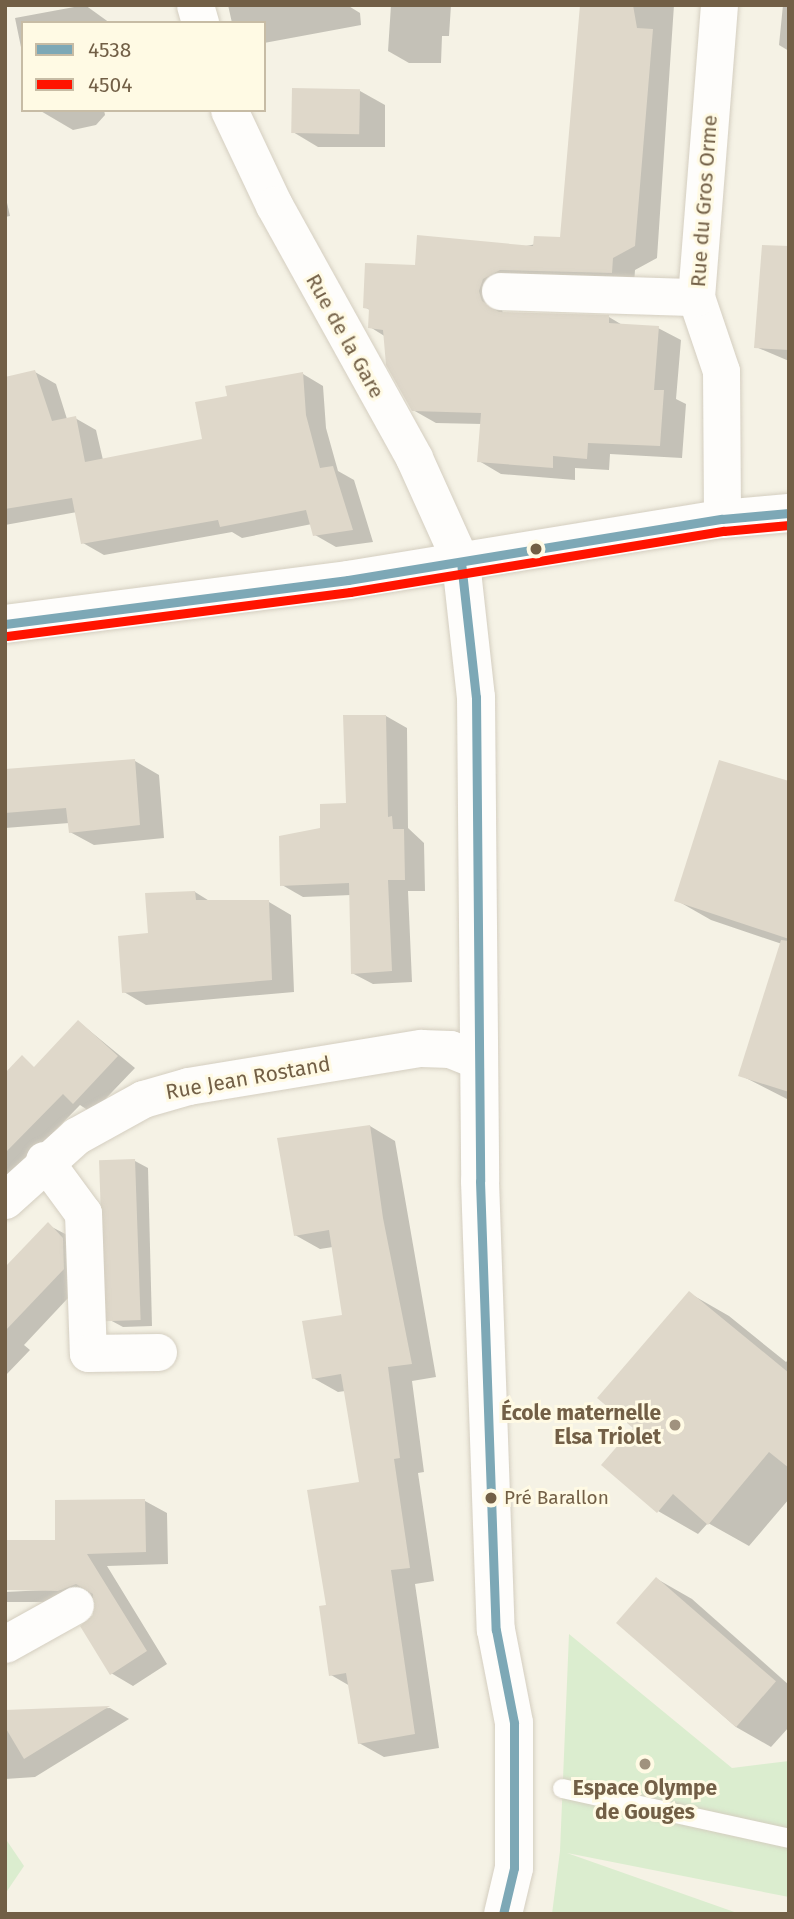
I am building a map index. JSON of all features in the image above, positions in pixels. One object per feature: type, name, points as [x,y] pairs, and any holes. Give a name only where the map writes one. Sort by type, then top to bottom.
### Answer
[{"type":"street","name":"Rue du Gros Orme","points":[[719,5],[696,297],[722,371],[722,519]]},
{"type":"street","name":"Rue de la Gare","points":[[230,112],[274,205],[414,458],[460,562]]},
{"type":"street","points":[[500,291],[696,297]]},
{"type":"street","points":[[5,625],[460,562],[722,519],[789,513]]},
{"type":"street","points":[[460,562],[475,697],[480,1061],[496,1630],[514,1723],[514,1868],[503,1914]]},
{"type":"street","name":"Rue Jean Rostand","points":[[5,1200],[44,1160],[104,1118],[143,1099],[188,1086],[422,1048],[450,1049],[480,1061]]},
{"type":"street","points":[[44,1160],[83,1213],[88,1353],[158,1352]]},
{"type":"street","points":[[5,1644],[75,1605]]},
{"type":"lane","points":[[562,1788],[789,1838]]},
{"type":"green space","name":"Espace Olympe de Gouges","points":[[569,1634],[732,1768],[789,1761],[789,1897],[567,1853],[740,1914],[552,1914],[560,1851]]},
{"type":"green space","points":[[5,1838],[24,1866],[5,1894]]},
{"type":"building","points":[[580,5],[633,5],[637,28],[653,29],[635,246],[613,258],[612,273],[500,270],[483,279],[479,291],[482,301],[499,312],[609,315],[609,323],[659,326],[654,390],[664,390],[660,446],[588,443],[587,459],[553,456],[553,468],[477,462],[481,413],[412,411],[386,365],[383,330],[368,328],[369,309],[363,308],[365,263],[415,265],[417,235],[533,246],[534,236],[560,237]]},
{"type":"building","points":[[292,88],[360,89],[359,134],[291,133]]},
{"type":"building","points":[[762,245],[789,246],[789,350],[754,348]]},
{"type":"building","points":[[35,370],[52,421],[76,416],[85,462],[202,439],[195,402],[227,396],[225,386],[303,372],[306,415],[320,468],[333,466],[353,530],[313,536],[306,510],[220,527],[218,520],[81,544],[72,498],[5,509],[5,377]]},
{"type":"building","points":[[343,715],[386,715],[388,817],[392,816],[393,829],[404,829],[405,880],[388,880],[392,971],[351,974],[349,883],[280,886],[279,836],[320,828],[320,804],[346,803]]},
{"type":"building","points":[[135,759],[140,825],[69,833],[66,808],[5,813],[5,769]]},
{"type":"building","points":[[719,760],[789,781],[789,939],[674,901]]},
{"type":"building","points":[[195,891],[196,900],[269,900],[272,980],[122,993],[118,936],[148,933],[145,893]]},
{"type":"building","points":[[781,940],[789,941],[789,1092],[738,1076]]},
{"type":"building","points":[[78,1020],[118,1056],[73,1104],[63,1094],[5,1153],[5,1073],[22,1055],[34,1067]]},
{"type":"building","points":[[370,1125],[383,1218],[412,1364],[388,1367],[400,1458],[394,1459],[410,1568],[391,1570],[415,1734],[358,1744],[346,1673],[329,1676],[319,1606],[326,1605],[307,1490],[359,1482],[341,1374],[312,1379],[302,1321],[342,1315],[329,1230],[294,1236],[277,1138]]},
{"type":"building","points":[[135,1159],[141,1320],[105,1321],[99,1160]]},
{"type":"building","points":[[48,1222],[63,1238],[64,1269],[5,1331],[5,1267]]},
{"type":"building","points":[[689,1291],[789,1373],[789,1468],[769,1452],[708,1525],[673,1494],[657,1513],[601,1465],[633,1428],[597,1398]]},
{"type":"building","points":[[145,1499],[146,1552],[87,1554],[147,1651],[110,1675],[80,1626],[93,1615],[93,1594],[76,1584],[58,1591],[5,1590],[5,1540],[55,1540],[55,1500]]},
{"type":"building","points":[[656,1577],[776,1681],[736,1727],[616,1623]]},
{"type":"building","points":[[110,1706],[24,1759],[5,1727],[5,1710]]},
{"type":"transit line","name":"4538","points":[[5,624],[348,580],[722,519],[789,513]]},
{"type":"transit line","name":"4504","points":[[7,636],[350,592],[724,531],[789,525]]},
{"type":"transit line","name":"4538","points":[[461,562],[476,697],[480,1181],[496,1630],[514,1723],[514,1868],[503,1914]]},
{"type":"place","name":"École maternelle Elsa Triolet","points":[[675,1425]]},
{"type":"place","name":"Pré Barallon","points":[[491,1498]]},
{"type":"place","name":"Espace Olympe de Gouges","points":[[645,1764]]}]
